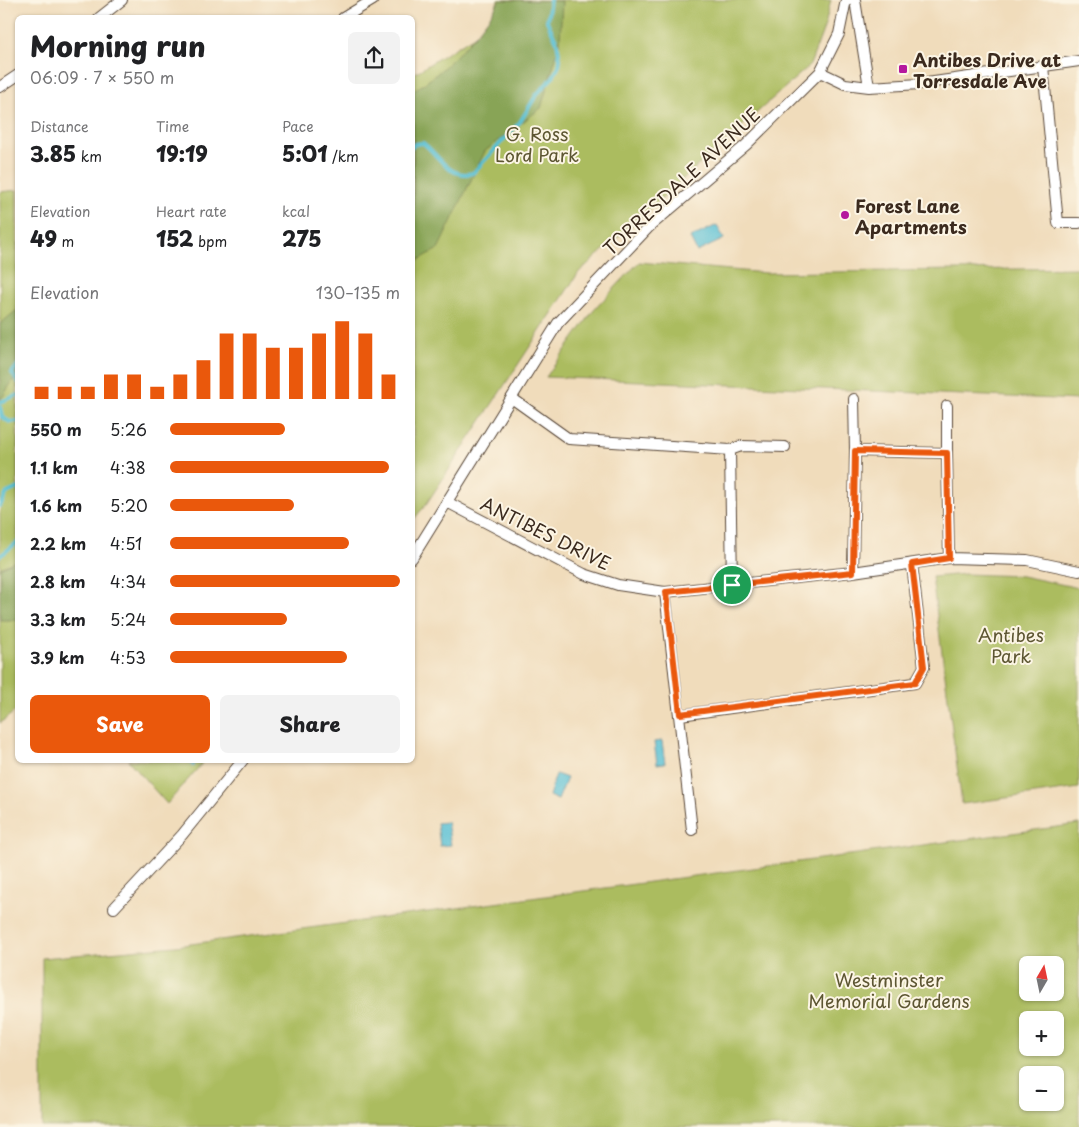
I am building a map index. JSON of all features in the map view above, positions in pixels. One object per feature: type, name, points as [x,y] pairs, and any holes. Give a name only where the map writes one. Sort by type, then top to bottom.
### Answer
[{"type":"street","points":[[103,15],[122,0]]},
{"type":"street","points":[[348,15],[373,0]]},
{"type":"street","name":"TORRESDALE AVENUE","points":[[415,553],[513,399],[558,323],[648,228],[746,145],[820,72],[839,34],[846,0]]},
{"type":"street","points":[[855,0],[869,87]]},
{"type":"street","points":[[820,72],[845,84],[869,87],[920,84],[1079,61]]},
{"type":"street","points":[[1043,66],[1058,223],[1079,222]]},
{"type":"street","points":[[0,87],[15,77]]},
{"type":"street","points":[[513,399],[570,439],[730,450],[740,446],[785,447]]},
{"type":"street","points":[[853,572],[854,399]]},
{"type":"street","points":[[947,406],[949,558]]},
{"type":"street","points":[[730,450],[732,585]]},
{"type":"street","points":[[855,451],[947,453]]},
{"type":"street","name":"ANTIBES DRIVE","points":[[447,502],[584,574],[618,585],[666,592],[853,572],[949,558],[1026,560],[1079,571]]},
{"type":"street","points":[[680,714],[915,683],[924,667],[912,564]]},
{"type":"street","points":[[666,592],[692,830]]},
{"type":"street","points":[[114,908],[182,835],[241,763]]},
{"type":"green space","name":"G. Ross Lord Park","points":[[498,0],[831,0],[825,25],[810,65],[579,272],[425,506],[415,518],[415,73],[490,26]]},
{"type":"green space","points":[[500,0],[562,1],[560,43],[541,108],[485,151],[438,249],[415,262],[415,90],[437,74],[473,38]]},
{"type":"green space","points":[[15,190],[15,711],[0,723],[0,192]]},
{"type":"green space","points":[[639,262],[766,273],[1079,268],[1079,400],[546,377],[594,310]]},
{"type":"green space","points":[[15,312],[15,377],[0,401],[0,324]]},
{"type":"green space","points":[[15,561],[15,620],[0,620],[0,568]]},
{"type":"green space","name":"Antibes Park","points":[[965,574],[1022,576],[1079,588],[1079,788],[962,804],[932,577]]},
{"type":"green space","points":[[131,763],[202,763],[167,804]]},
{"type":"green space","name":"Westminster Memorial Gardens","points":[[1079,824],[1079,1127],[42,1127],[42,958],[176,946]]},
{"type":"water","points":[[717,225],[724,239],[697,252],[690,238]]},
{"type":"water","points":[[662,741],[665,763],[657,764],[654,742]]},
{"type":"water","points":[[556,774],[567,778],[558,800],[549,796]]},
{"type":"water","points":[[447,822],[451,845],[440,846],[437,823]]},
{"type":"waterway","points":[[415,144],[423,143],[451,170],[464,174],[473,173],[520,122],[537,94],[553,77],[559,66],[560,59],[557,42],[547,21],[550,0]]},
{"type":"waterway","points":[[15,369],[12,373],[15,378]]},
{"type":"waterway","points":[[0,402],[15,396]]},
{"type":"waterway","points":[[0,407],[2,417],[10,422],[15,421]]},
{"type":"waterway","points":[[0,506],[7,493],[15,489]]},
{"type":"waterway","points":[[0,556],[15,544]]},
{"type":"place","name":"Antibes Drive at Torresdale Ave","points":[[903,69]]},
{"type":"place","name":"Forest Lane Apartments","points":[[845,215]]},
{"type":"route","points":[[855,451],[947,453],[949,558],[912,564],[924,667],[915,683],[680,714],[666,592],[732,585],[853,572],[855,451]]}]
